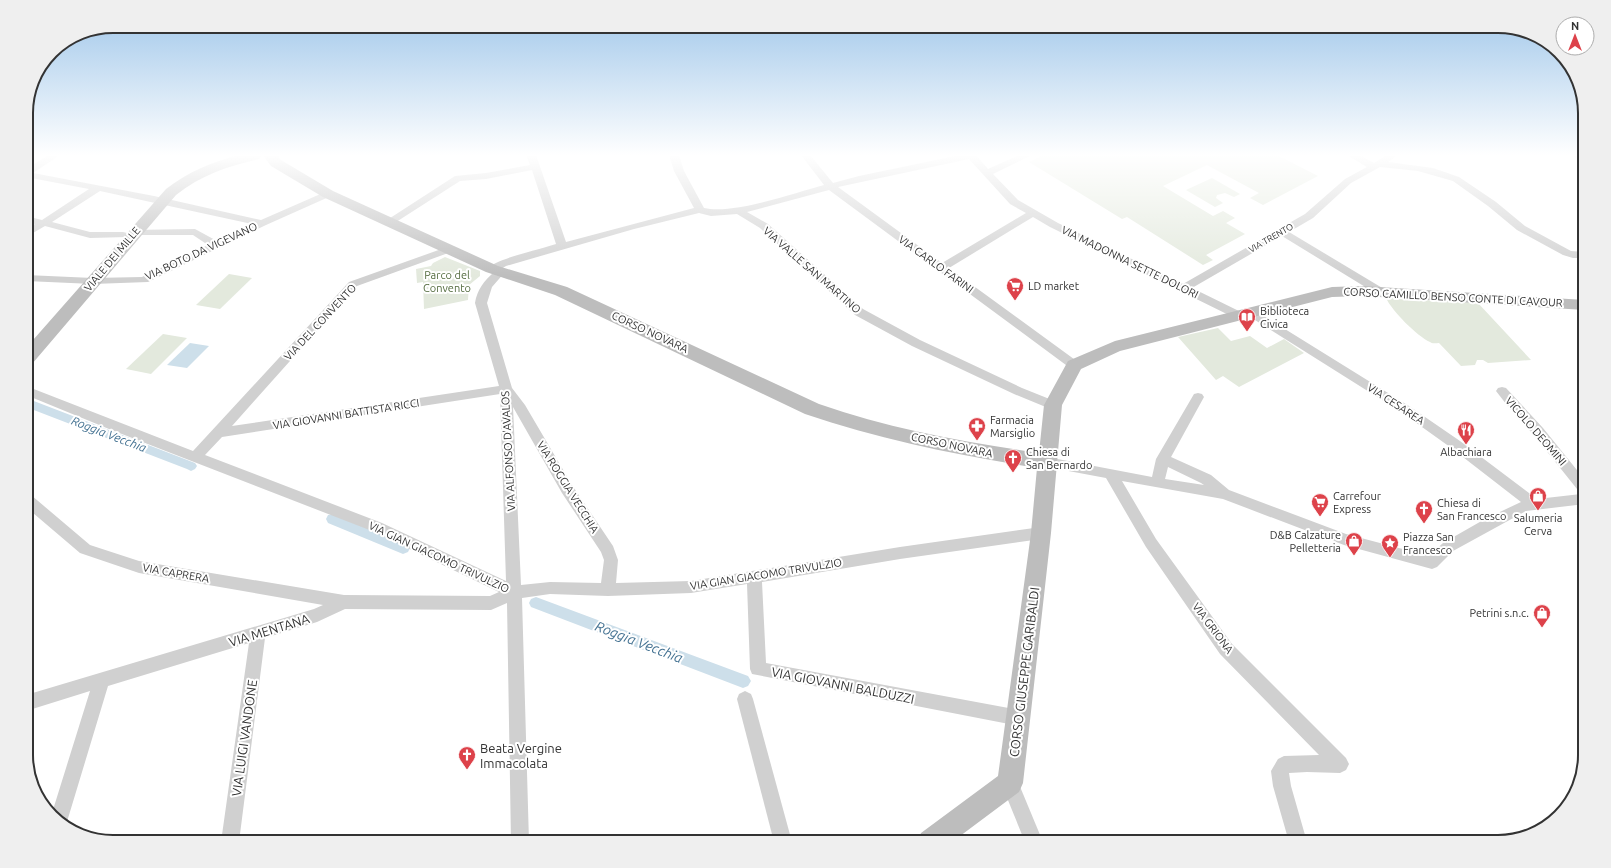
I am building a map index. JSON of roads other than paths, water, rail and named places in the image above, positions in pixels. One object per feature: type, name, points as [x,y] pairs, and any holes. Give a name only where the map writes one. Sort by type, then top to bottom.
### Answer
[{"type":"street","points":[[33,230],[46,224],[87,196]]},
{"type":"street","points":[[136,196],[262,223]]},
{"type":"street","name":"VIALE DEI MILLE","points":[[33,351],[88,281],[162,196]]},
{"type":"street","name":"VIALE DEI MILLE","points":[[158,200],[164,196]]},
{"type":"street","name":"VIA BOTO DA VIGEVANO","points":[[33,278],[88,281],[144,280],[262,223],[325,196]]},
{"type":"street","name":"CORSO NOVARA","points":[[331,196],[447,250],[496,271],[561,291],[812,409],[846,422],[980,452],[1047,462]]},
{"type":"street","points":[[389,222],[431,196]]},
{"type":"street","points":[[545,196],[562,246]]},
{"type":"street","points":[[693,196],[699,206],[699,210]]},
{"type":"street","points":[[496,271],[502,264],[630,227],[699,210],[711,213],[739,211],[795,196]]},
{"type":"street","name":"VIA CARLO FARINI","points":[[843,196],[1074,365]]},
{"type":"street","name":"VIA MADONNA SETTE DOLORI","points":[[1008,196],[1014,202],[1054,225],[1184,288],[1245,314]]},
{"type":"street","name":"VIA TRENTO","points":[[1184,288],[1309,216],[1332,196]]},
{"type":"street","points":[[1479,196],[1521,228],[1567,253],[1578,256]]},
{"type":"street","name":"VIA VALLE SAN MARTINO","points":[[739,211],[764,226],[859,312],[923,346],[1018,391],[1053,405]]},
{"type":"street","points":[[942,268],[1033,213]]},
{"type":"street","points":[[33,221],[90,235],[195,232],[216,245]]},
{"type":"street","points":[[1283,232],[1380,292]]},
{"type":"street","name":"VIA DEL CONVENTO","points":[[218,433],[353,284],[447,250]]},
{"type":"street","name":"VIA ALFONSO D'AVALOS","points":[[496,271],[481,294],[481,303],[506,389],[514,592],[520,835]]},
{"type":"street","name":"VIALE DEI MILLE","points":[[33,339],[88,281]]},
{"type":"street","name":"CORSO CAMILLO BENSO CONTE DI CAVOUR","points":[[1074,365],[1115,347],[1332,292],[1380,292],[1578,305]]},
{"type":"street","name":"VIA CESAREA","points":[[1245,314],[1406,409],[1456,444],[1534,504]]},
{"type":"street","points":[[1074,365],[1053,405],[1047,462],[1224,494],[1344,539],[1426,561],[1490,523],[1524,506],[1578,500]]},
{"type":"street","name":"VIA GIOVANNI BATTISTA RICCI","points":[[218,433],[506,389]]},
{"type":"street","name":"VIA ROGGIA VECCHIA","points":[[506,389],[521,408],[567,489],[608,550],[611,560],[608,590]]},
{"type":"street","name":"VICOLO DEOMINI","points":[[1502,391],[1514,406],[1533,425],[1578,481]]},
{"type":"street","name":"VIA GIAN GIACOMO TRIVULZIO","points":[[33,393],[377,528],[514,592],[550,588],[608,590],[691,587],[1041,533]]},
{"type":"street","points":[[1157,483],[1163,459],[1198,397]]},
{"type":"street","points":[[195,457],[218,433]]},
{"type":"street","points":[[1163,459],[1206,479],[1218,487],[1224,494]]},
{"type":"street","name":"CORSO GIUSEPPE GARIBALDI","points":[[1010,783],[1041,533],[1047,462]]},
{"type":"street","name":"VIA GRIONA","points":[[1110,474],[1151,543],[1226,649],[1340,764],[1307,763],[1284,765],[1280,771],[1282,786],[1296,835]]},
{"type":"street","name":"VIA CAPRERA","points":[[33,505],[85,549],[132,564],[344,602]]},
{"type":"street","name":"VIA GIOVANNI BALDUZZI","points":[[754,577],[758,669],[1019,718]]},
{"type":"street","name":"VIA MENTANA","points":[[33,701],[258,634],[317,615],[344,602],[491,603],[514,592]]},
{"type":"street","name":"VIA LUIGI VANDONE","points":[[231,835],[258,634]]},
{"type":"street","points":[[60,815],[101,682]]},
{"type":"street","points":[[745,699],[781,835]]},
{"type":"street","points":[[939,835],[1010,783],[1031,835]]},
{"type":"water","points":[[190,343],[209,346],[187,368],[167,365]]},
{"type":"waterway","name":"Roggia Vecchia","points":[[33,405],[191,466]]},
{"type":"waterway","name":"Roggia Vecchia","points":[[333,519],[403,548]]},
{"type":"waterway","name":"Roggia Vecchia","points":[[536,603],[743,681]]},
{"type":"place","name":"LD market","points":[[1015,301]]},
{"type":"place","name":"Biblioteca Civica","points":[[1247,332]]},
{"type":"place","name":"Farmacia Marsiglio","points":[[977,441]]},
{"type":"place","name":"Albachiara","points":[[1466,445]]},
{"type":"place","name":"Chiesa di San Bernardo","points":[[1013,473]]},
{"type":"place","name":"Salumeria Cerva","points":[[1538,511]]},
{"type":"place","name":"Carrefour Express","points":[[1320,517]]},
{"type":"place","name":"Chiesa di San Francesco","points":[[1424,524]]},
{"type":"place","name":"D&B Calzature Pelletteria","points":[[1354,556]]},
{"type":"place","name":"Piazza San Francesco","points":[[1390,558]]},
{"type":"place","name":"Petrini s.n.c.","points":[[1542,628]]},
{"type":"place","name":"Beata Vergine Immacolata","points":[[467,770]]},
{"type":"park label","name":"Parco del Convento","points":[[447,281]]}]
